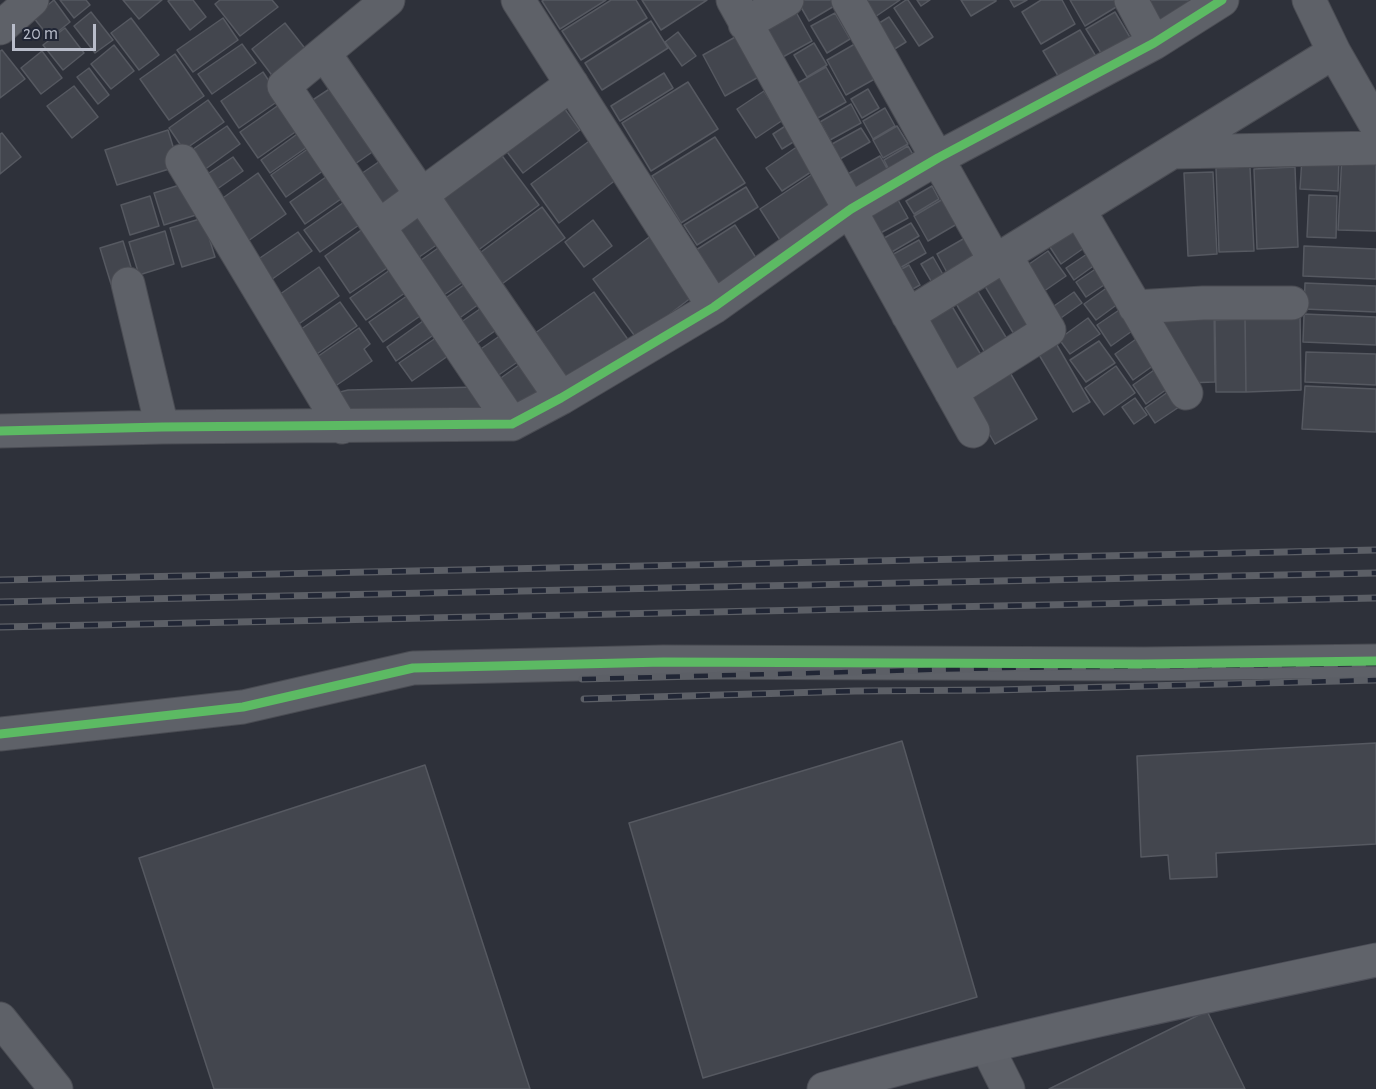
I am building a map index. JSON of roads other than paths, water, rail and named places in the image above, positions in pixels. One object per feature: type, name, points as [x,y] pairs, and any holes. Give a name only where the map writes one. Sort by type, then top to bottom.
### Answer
[{"type":"main road","points":[[824,1089],[1188,999],[1376,960]]},
{"type":"street","points":[[0,28],[32,0]]},
{"type":"street","points":[[388,0],[284,86],[512,424]]},
{"type":"street","points":[[518,0],[714,307]]},
{"type":"street","points":[[787,0],[739,12],[973,431]]},
{"type":"street","points":[[848,0],[938,158],[1000,258],[1049,330],[951,392]]},
{"type":"street","points":[[1131,0],[1154,42]]},
{"type":"street","points":[[0,431],[512,424],[561,398],[714,307],[851,209],[938,158],[1154,42],[1222,0]]},
{"type":"street","points":[[1309,0],[1334,52],[1376,125]]},
{"type":"street","points":[[908,315],[1334,52]]},
{"type":"street","points":[[324,53],[561,398]]},
{"type":"street","points":[[379,226],[572,84]]},
{"type":"street","points":[[1173,152],[1376,148]]},
{"type":"street","points":[[182,161],[342,427]]},
{"type":"street","points":[[1079,210],[1186,393]]},
{"type":"street","points":[[128,284],[162,427]]},
{"type":"street","points":[[1135,307],[1203,303],[1292,303]]},
{"type":"street","points":[[0,734],[243,707],[413,668],[663,662],[1144,664],[1376,661]]},
{"type":"street","points":[[0,1019],[56,1089]]},
{"type":"street","points":[[987,1047],[1008,1089]]},
{"type":"railway","points":[[0,580],[1376,550]]},
{"type":"railway","points":[[0,602],[1376,573]]},
{"type":"railway","points":[[0,627],[1376,598]]},
{"type":"railway","points":[[582,679],[1003,668],[1376,664]]},
{"type":"railway","points":[[584,699],[1376,680]]}]
